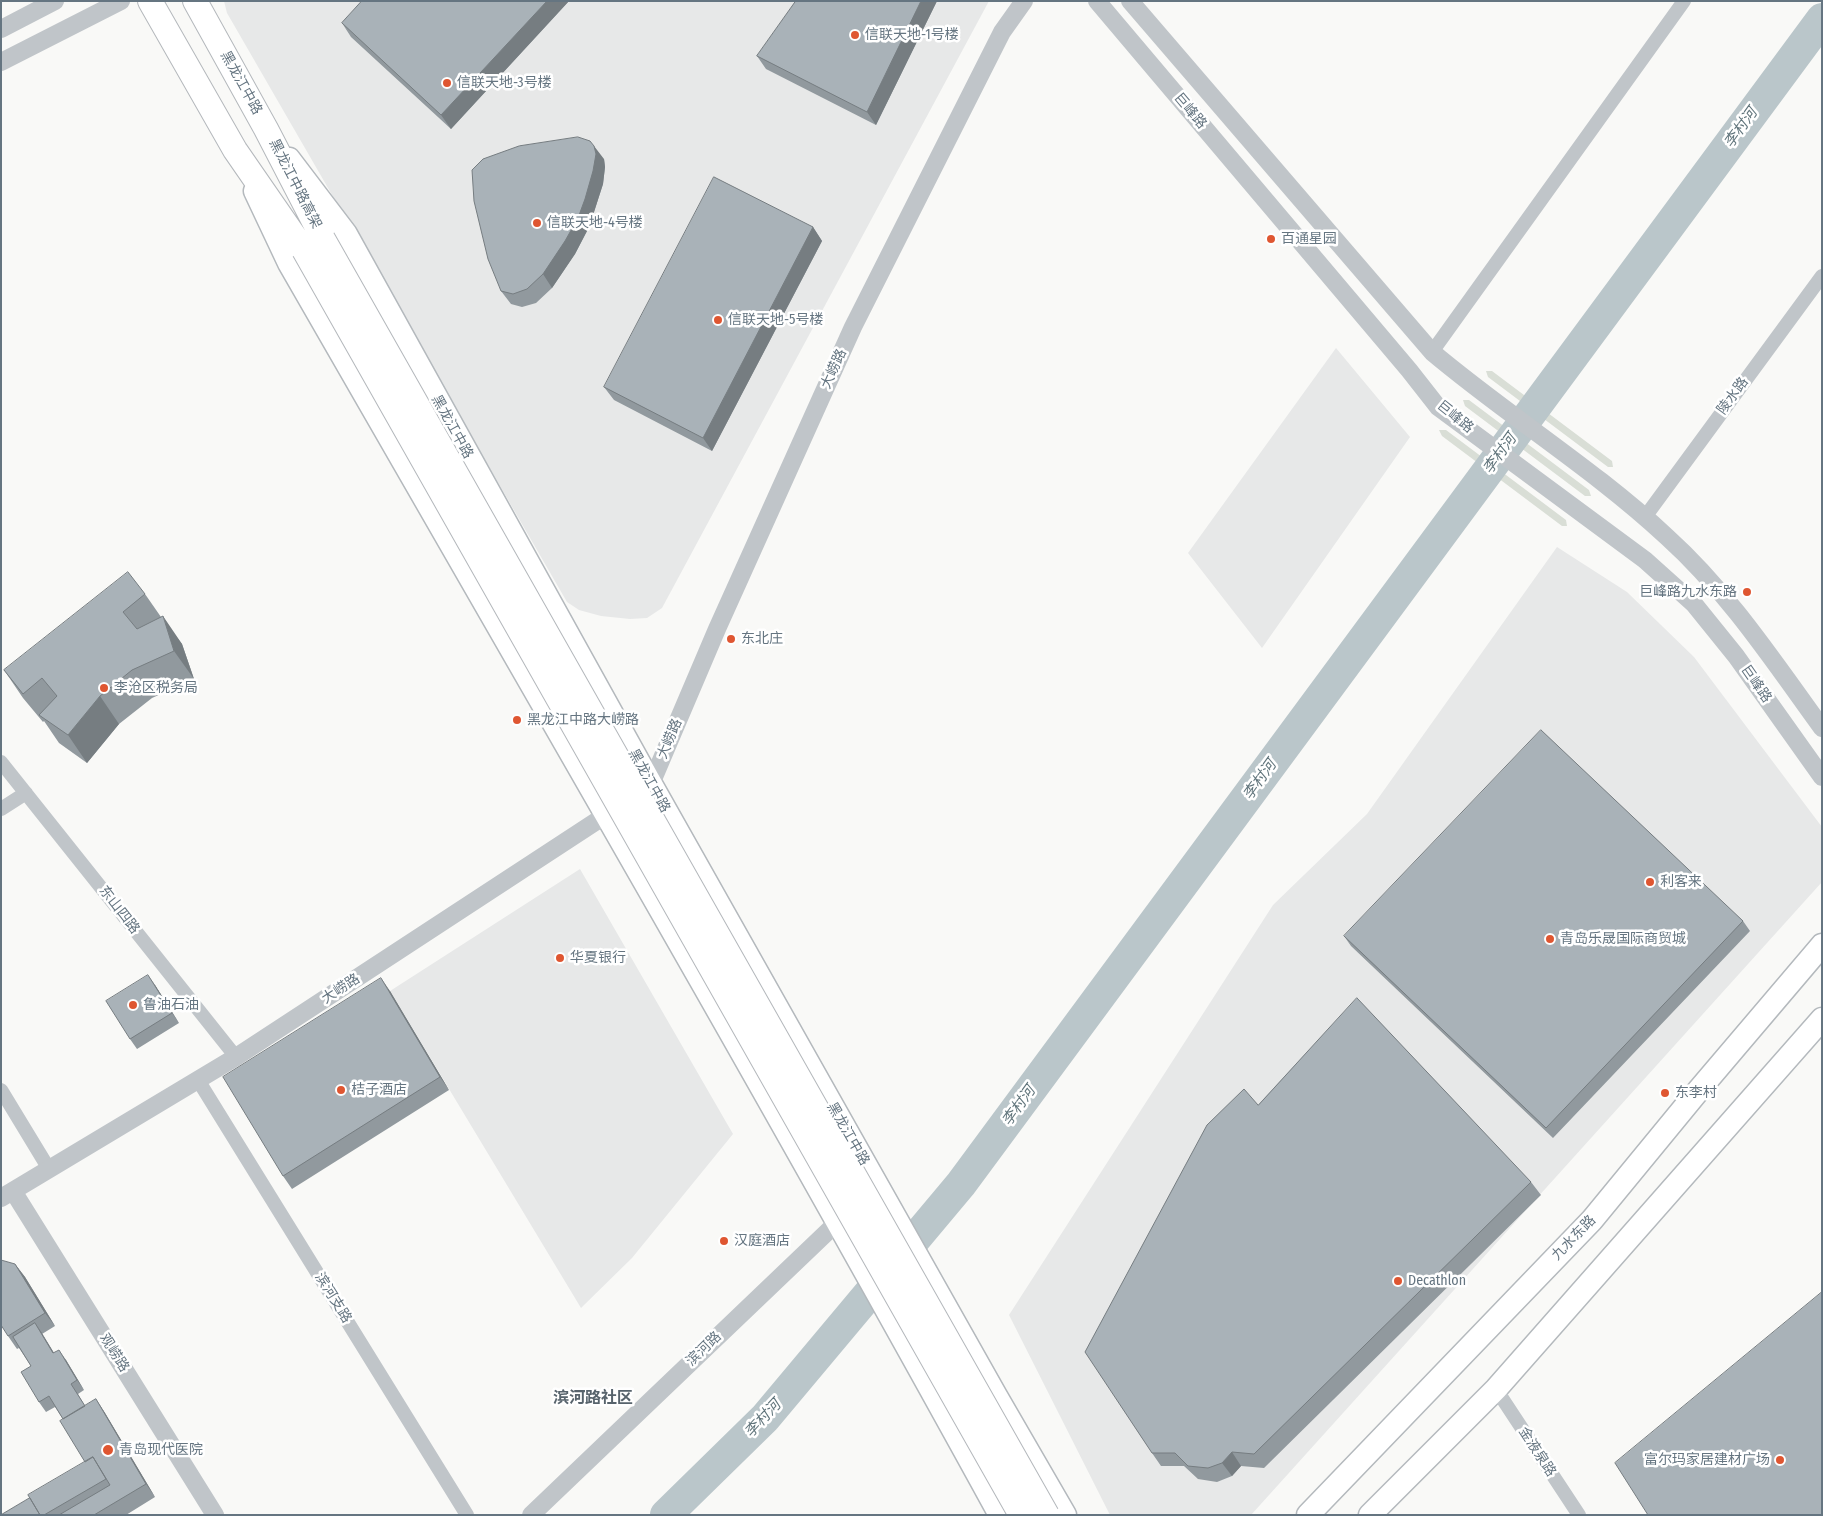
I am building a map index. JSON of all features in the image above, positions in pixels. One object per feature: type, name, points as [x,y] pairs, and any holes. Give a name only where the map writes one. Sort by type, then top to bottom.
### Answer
[{"type":"highway","points":[[150,1],[234,150]]},
{"type":"highway","name":"黑龙江中路","points":[[195,1],[266,128]]},
{"type":"highway","name":"黑龙江中路高架","points":[[266,128],[314,245]]},
{"type":"highway","name":"黑龙江中路高架","points":[[234,150],[314,245]]},
{"type":"highway","points":[[314,245],[1021,1515]]},
{"type":"highway","name":"黑龙江中路","points":[[314,245],[1048,1515]]},
{"type":"main road","name":"黑龙江中路","points":[[266,128],[346,234],[651,784],[1065,1515]]},
{"type":"main road","points":[[234,150],[289,263],[857,1256],[1000,1515]]},
{"type":"main road","name":"九水东路","points":[[1308,1515],[1592,1220],[1822,945]]},
{"type":"main road","points":[[1370,1515],[1496,1389],[1822,1018]]},
{"type":"street","points":[[1,28],[55,1]]},
{"type":"street","points":[[1,62],[121,1]]},
{"type":"street","name":"大崂路","points":[[7,1195],[236,1057],[651,784],[716,629],[853,327],[1002,32],[1024,1]]},
{"type":"street","name":"巨峰路","points":[[1097,1],[1410,370],[1438,406],[1645,560],[1694,604],[1736,656],[1822,777]]},
{"type":"street","name":"巨峰路","points":[[1130,1],[1432,352],[1459,375],[1612,489],[1669,538],[1719,591],[1755,636],[1822,728]]},
{"type":"street","points":[[1432,352],[1684,1]]},
{"type":"street","name":"陵水路","points":[[1645,517],[1822,276]]},
{"type":"street","name":"东山四路","points":[[1,762],[236,1057]]},
{"type":"street","points":[[1,808],[26,793]]},
{"type":"street","name":"滨河支路","points":[[198,1080],[467,1515]]},
{"type":"street","points":[[1,1090],[49,1169]]},
{"type":"street","name":"滨河路","points":[[531,1515],[877,1185]]},
{"type":"street","name":"观崂路","points":[[7,1195],[215,1515]]},
{"type":"street","name":"金液泉路","points":[[1496,1389],[1578,1515]]},
{"type":"shaded area","points":[[224,1],[989,1],[662,608],[647,618],[630,619],[601,616],[579,610],[567,602],[227,13]]},
{"type":"shaded area","points":[[1336,348],[1410,437],[1262,648],[1188,553]]},
{"type":"shaded area","points":[[1486,371],[1492,371],[1612,461],[1613,467],[1608,467],[1488,377]]},
{"type":"shaded area","points":[[1463,400],[1469,400],[1589,490],[1591,496],[1585,496],[1465,406]]},
{"type":"shaded area","points":[[1439,430],[1446,430],[1566,520],[1567,526],[1562,526],[1442,436]]},
{"type":"shaded area","points":[[1557,547],[1627,592],[1694,657],[1822,827],[1822,882],[1251,1515],[1110,1515],[1009,1315],[1273,905],[1367,814]]},
{"type":"shaded area","points":[[580,869],[733,1134],[632,1258],[581,1308],[390,991]]},
{"type":"building","name":"信联天地-3号楼","points":[[362,1],[547,1],[441,115],[342,23]]},
{"type":"building","name":"信联天地-1号楼","points":[[796,1],[921,1],[867,112],[757,56]]},
{"type":"building","name":"信联天地-4号楼","points":[[578,137],[590,141],[594,146],[596,154],[593,171],[578,218],[543,274],[527,289],[513,294],[501,291],[488,259],[474,201],[472,170],[483,159],[519,146]]},
{"type":"building","name":"信联天地-5号楼","points":[[714,177],[813,227],[703,438],[604,387]]},
{"type":"building","points":[[128,572],[145,594],[123,612],[137,629],[163,616],[174,651],[132,670],[100,696],[68,735],[39,715],[57,696],[42,678],[23,694],[4,670]]},
{"type":"building","name":"青岛乐晟国际商贸城","points":[[1541,730],[1743,921],[1546,1128],[1344,936]]},
{"type":"building","points":[[148,975],[172,1013],[130,1039],[106,1001]]},
{"type":"building","name":"桔子酒店","points":[[381,978],[440,1077],[283,1176],[223,1077]]},
{"type":"building","points":[[1357,998],[1531,1182],[1254,1454],[1232,1452],[1222,1463],[1208,1468],[1188,1466],[1175,1453],[1152,1453],[1085,1352],[1207,1125],[1244,1089],[1258,1105]]},
{"type":"building","points":[[1,1260],[15,1264],[45,1313],[8,1336],[1,1325]]},
{"type":"building","points":[[1822,1292],[1822,1515],[1648,1515],[1615,1463]]},
{"type":"building","points":[[35,1323],[53,1353],[59,1350],[77,1380],[71,1384],[85,1406],[63,1419],[49,1396],[39,1402],[21,1372],[31,1366],[13,1337]]},
{"type":"building","points":[[96,1399],[146,1484],[94,1515],[59,1515],[110,1485],[93,1457],[85,1462],[60,1421]]},
{"type":"building","points":[[93,1457],[106,1479],[44,1515],[40,1515],[28,1495]]},
{"type":"building","points":[[30,1498],[40,1515],[1,1515]]},
{"type":"waterway","name":"李村河","points":[[666,1515],[765,1418],[961,1184],[1822,19]]},
{"type":"place","name":"信联天地-1号楼","points":[[855,35]]},
{"type":"place","name":"信联天地-3号楼","points":[[447,83]]},
{"type":"place","name":"信联天地-4号楼","points":[[537,223]]},
{"type":"place","name":"百通星园","points":[[1271,239]]},
{"type":"place","name":"信联天地-5号楼","points":[[718,320]]},
{"type":"place","name":"巨峰路九水东路","points":[[1747,592]]},
{"type":"place","name":"东北庄","points":[[731,639]]},
{"type":"place","name":"李沧区税务局","points":[[104,688]]},
{"type":"place","name":"黑龙江中路大崂路","points":[[517,720]]},
{"type":"place","name":"利客来","points":[[1650,882]]},
{"type":"place","name":"青岛乐晟国际商贸城","points":[[1550,939]]},
{"type":"place","name":"华夏银行","points":[[560,958]]},
{"type":"place","name":"鲁油石油","points":[[133,1005]]},
{"type":"place","name":"桔子酒店","points":[[341,1090]]},
{"type":"place","name":"东李村","points":[[1665,1093]]},
{"type":"place","name":"汉庭酒店","points":[[724,1241]]},
{"type":"place","name":"Decathlon","points":[[1398,1281]]},
{"type":"place","name":"青岛现代医院","points":[[108,1450]]},
{"type":"place","name":"富尔玛家居建材广场","points":[[1780,1460]]},
{"type":"district","name":"滨河路社区","points":[[593,1399]]}]
